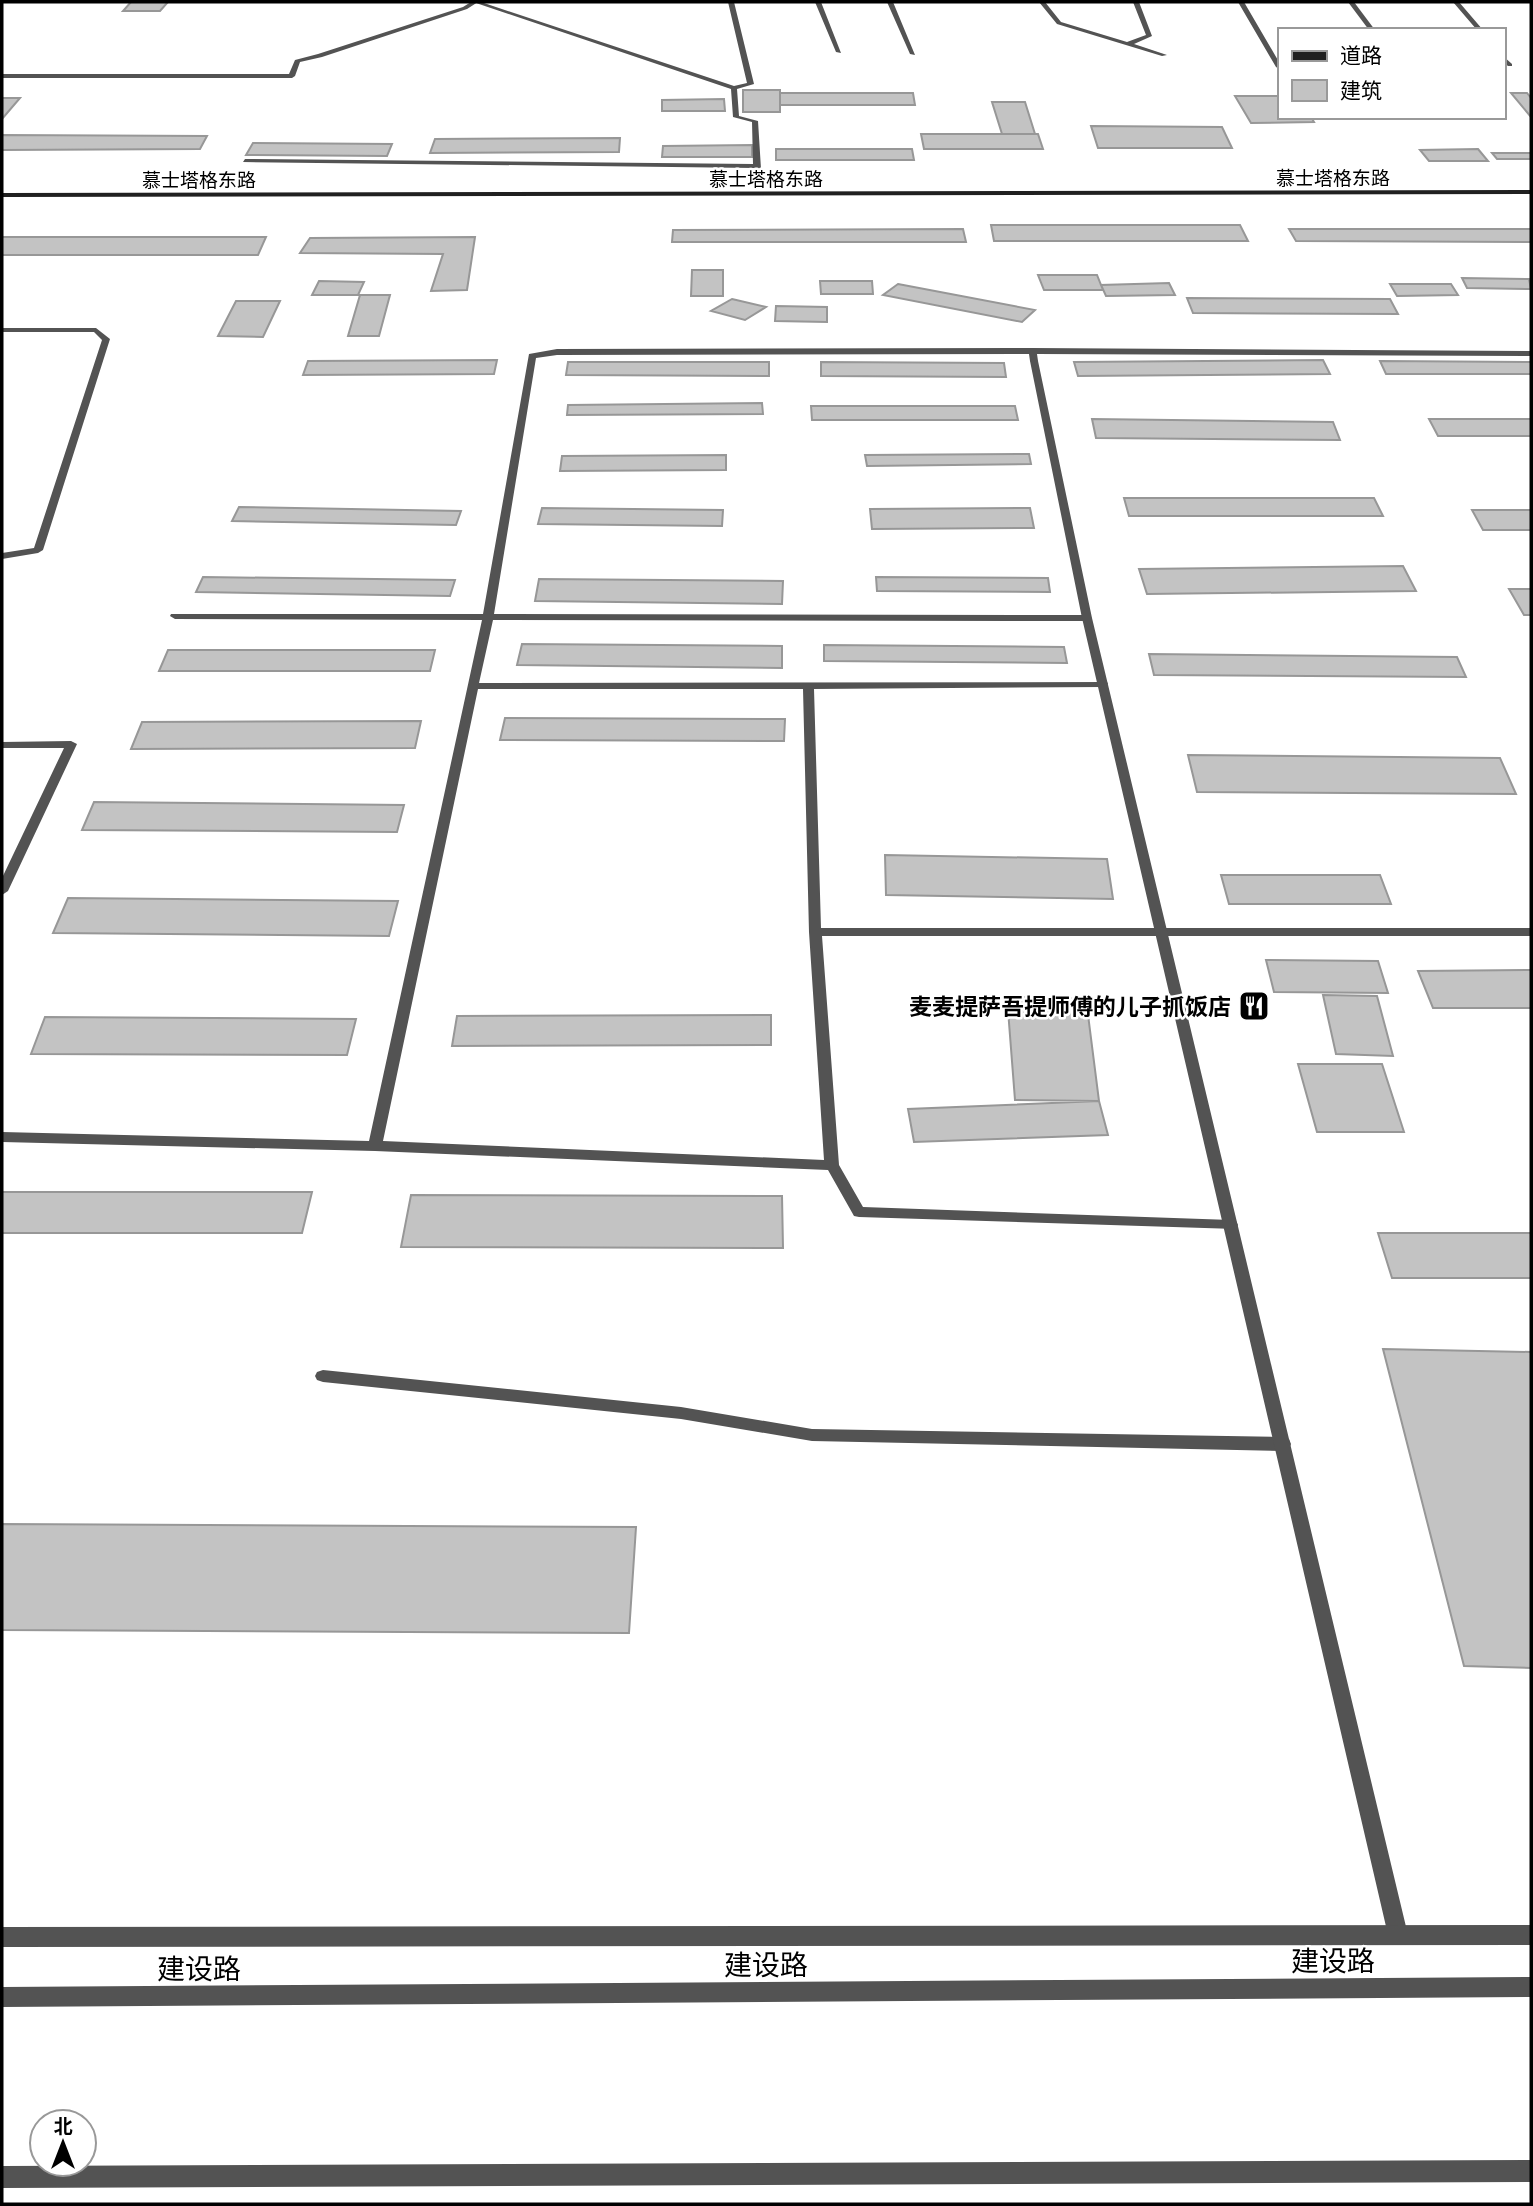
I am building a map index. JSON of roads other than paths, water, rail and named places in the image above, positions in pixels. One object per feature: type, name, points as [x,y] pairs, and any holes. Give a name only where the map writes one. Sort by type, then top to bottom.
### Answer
[{"type":"main road","name":"慕士塔格东路","points":[[2,187],[1531,184]]},
{"type":"main road","name":"慕士塔格东路","points":[[2,195],[1531,192]]},
{"type":"street","points":[[2,76],[292,76],[297,61],[320,56],[476,2],[734,88],[751,84],[731,2]]},
{"type":"street","points":[[818,2],[839,52]]},
{"type":"street","points":[[890,2],[913,54]]},
{"type":"street","points":[[1042,2],[1059,23],[1164,55]]},
{"type":"street","points":[[1127,44],[1149,36],[1136,2]]},
{"type":"street","points":[[1241,2],[1278,65]]},
{"type":"street","points":[[1351,2],[1370,28]]},
{"type":"street","points":[[1456,2],[1478,28]]},
{"type":"street","points":[[1505,60],[1510,65]]},
{"type":"street","points":[[734,88],[736,117],[755,121],[758,185]]},
{"type":"street","points":[[245,161],[758,166]]},
{"type":"street","points":[[2,330],[96,331],[106,339],[38,550],[2,556]]},
{"type":"street","points":[[375,1146],[488,617],[533,356],[556,352],[1033,356],[1531,354]]},
{"type":"street","points":[[1033,356],[1087,618],[1398,1935]]},
{"type":"street","points":[[175,616],[1087,618]]},
{"type":"street","points":[[473,686],[1103,684]]},
{"type":"street","points":[[808,686],[815,932],[832,1165],[859,1212],[1231,1225]]},
{"type":"street","points":[[2,745],[71,744],[2,891]]},
{"type":"street","points":[[815,932],[1531,932]]},
{"type":"street","points":[[2,1136],[375,1146],[832,1165]]},
{"type":"street","points":[[323,1376],[681,1413],[812,1435],[1283,1444]]},
{"type":"street","name":"建设路","points":[[2,1937],[1531,1935]]},
{"type":"street","name":"建设路","points":[[2,1997],[1531,1987]]},
{"type":"street","points":[[2,2177],[1531,2171]]},
{"type":"place","name":"麦麦提萨吾提师傅的儿子抓饭店","points":[[1254,1006]]}]
